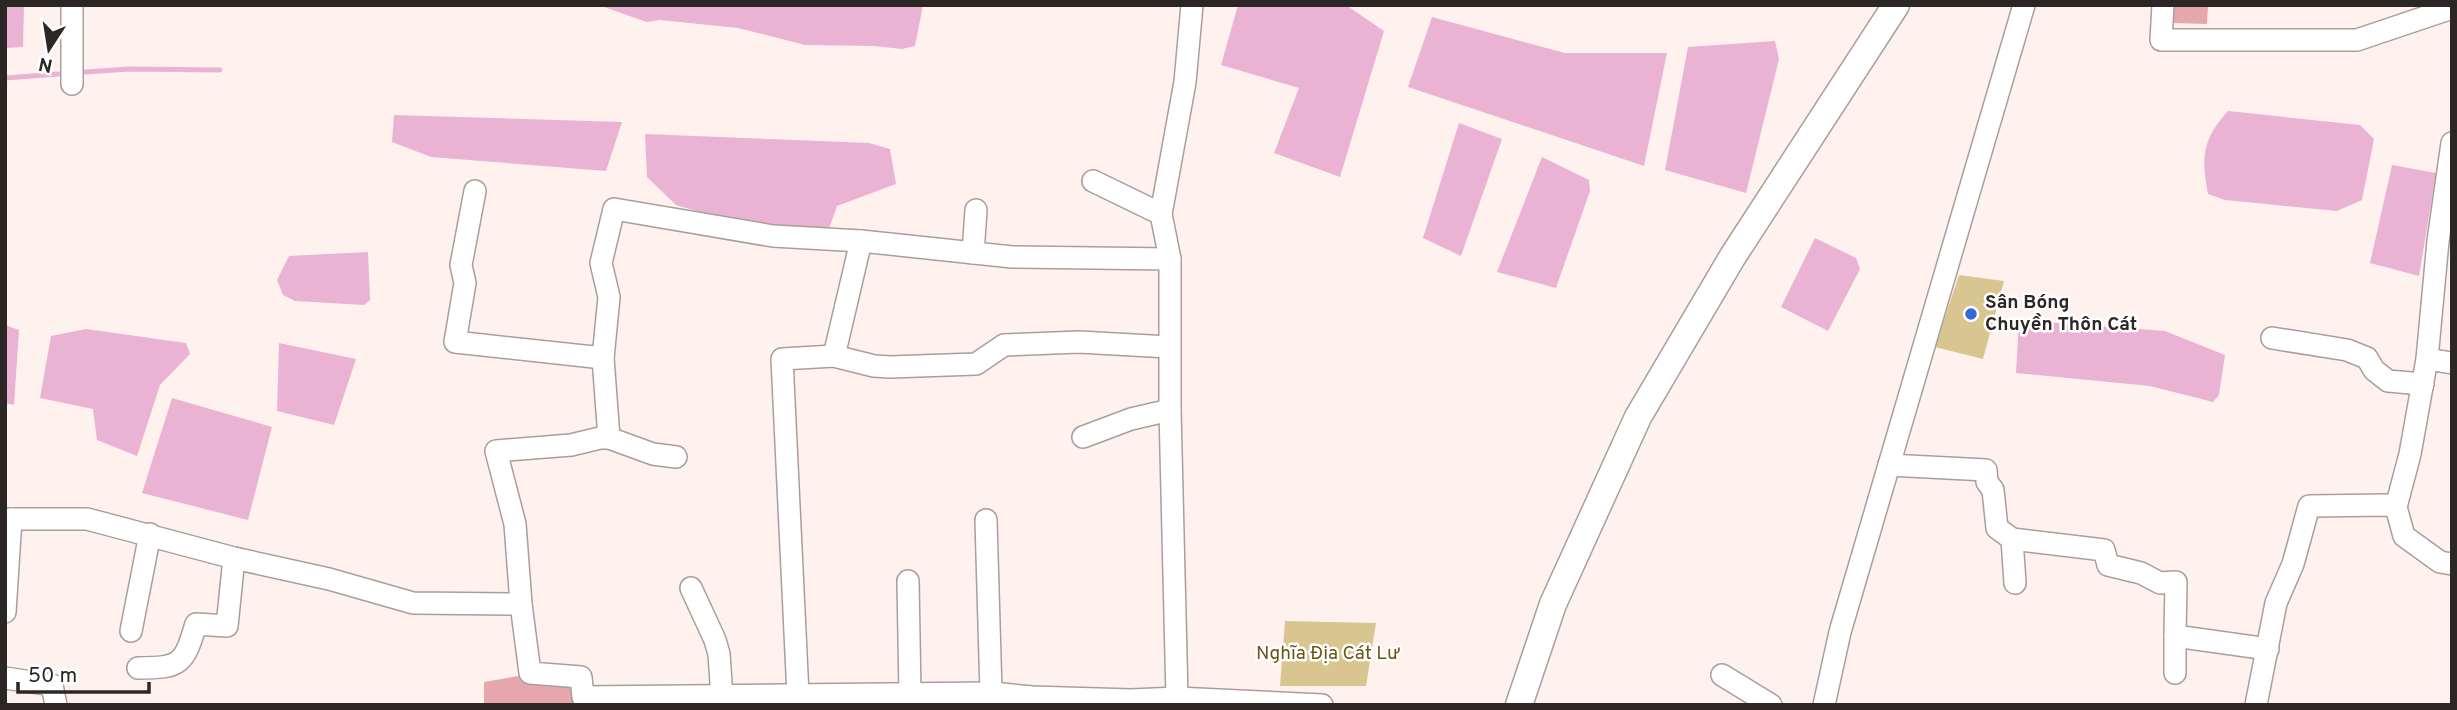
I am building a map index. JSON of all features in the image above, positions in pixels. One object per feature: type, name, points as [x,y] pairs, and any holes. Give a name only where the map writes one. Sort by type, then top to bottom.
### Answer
[{"type":"main road","points":[[1519,705],[1553,604],[1638,417],[1733,256],[1896,5]]},
{"type":"street","points":[[72,5],[72,84]]},
{"type":"street","points":[[1177,698],[1170,410],[1170,259],[1161,214],[1185,82],[1192,5]]},
{"type":"street","points":[[1825,705],[1840,632],[2024,5]]},
{"type":"street","points":[[2163,5],[2161,40],[2357,40],[2452,8]]},
{"type":"street","points":[[2452,143],[2445,243],[2423,384],[2410,454],[2396,507],[2404,536],[2440,562],[2452,564]]},
{"type":"street","points":[[1093,181],[1161,214]]},
{"type":"street","points":[[470,197],[461,265],[465,283],[455,342],[603,358]]},
{"type":"street","points":[[609,438],[603,358],[609,297],[601,263],[614,209],[773,236],[860,241],[1012,257],[1170,259]]},
{"type":"street","points":[[973,253],[976,210]]},
{"type":"street","points":[[834,356],[860,241]]},
{"type":"street","points":[[2272,338],[2347,350],[2367,358],[2374,370],[2388,381],[2423,384]]},
{"type":"street","points":[[798,695],[782,359],[834,356],[874,366],[890,367],[976,364],[1004,345],[1079,342],[1169,347]]},
{"type":"street","points":[[2427,359],[2452,363]]},
{"type":"street","points":[[1083,437],[1131,419],[1170,410]]},
{"type":"street","points":[[677,457],[653,454],[609,438],[571,445],[496,450],[515,524],[530,673],[581,677],[584,701],[991,693],[1032,701],[1128,702],[1177,698],[1322,705]]},
{"type":"street","points":[[1889,465],[1986,470],[1987,482],[1993,490],[1997,528],[2012,539],[2104,550],[2108,565],[2141,573],[2160,583],[2176,582],[2175,673]]},
{"type":"street","points":[[2256,705],[2276,603],[2293,564],[2309,506],[2396,507]]},
{"type":"street","points":[[5,612],[8,519],[87,519],[234,558],[329,579],[413,603],[521,604]]},
{"type":"street","points":[[986,520],[991,693]]},
{"type":"street","points":[[131,631],[150,534]]},
{"type":"street","points":[[2012,539],[2015,583]]},
{"type":"street","points":[[138,668],[163,668],[177,663],[187,653],[196,624],[227,625],[234,558]]},
{"type":"street","points":[[908,581],[910,694]]},
{"type":"street","points":[[691,588],[719,654],[722,697]]},
{"type":"street","points":[[2175,636],[2268,649]]},
{"type":"street","points":[[1722,675],[1771,705]]},
{"type":"street","points":[[5,678],[52,685],[56,705]]},
{"type":"green space","name":"Sân Bóng Chuyền Thôn Cát","points":[[1959,275],[2004,281],[1983,359],[1935,347]]},
{"type":"green space","name":"Nghĩa Địa Cát Lư","points":[[1285,621],[1376,623],[1366,686],[1280,686]]},
{"type":"shaded area","points":[[5,5],[24,5],[23,47],[5,48]]},
{"type":"shaded area","points":[[598,5],[923,5],[915,46],[902,49],[805,45],[738,28],[660,20],[647,22]]},
{"type":"shaded area","points":[[1238,5],[1346,5],[1384,31],[1340,177],[1274,153],[1299,88],[1221,65]]},
{"type":"shaded area","points":[[1432,17],[1565,53],[1667,53],[1644,166],[1408,87]]},
{"type":"shaded area","points":[[1775,41],[1779,59],[1746,193],[1665,170],[1688,47]]},
{"type":"shaded area","points":[[2228,111],[2360,125],[2374,139],[2362,200],[2337,211],[2225,200],[2208,194],[2204,159],[2208,140]]},
{"type":"shaded area","points":[[394,115],[622,122],[606,171],[431,157],[392,142]]},
{"type":"shaded area","points":[[1459,123],[1502,139],[1461,256],[1423,238]]},
{"type":"shaded area","points":[[645,134],[869,143],[890,149],[896,184],[837,206],[828,232],[734,222],[676,205],[647,177]]},
{"type":"shaded area","points":[[1542,157],[1589,180],[1590,191],[1556,288],[1497,272]]},
{"type":"shaded area","points":[[2392,165],[2436,173],[2419,276],[2370,263]]},
{"type":"shaded area","points":[[1815,238],[1856,258],[1860,269],[1828,331],[1781,307]]},
{"type":"shaded area","points":[[368,252],[370,300],[364,305],[295,301],[283,295],[277,280],[289,256]]},
{"type":"shaded area","points":[[2019,320],[2165,331],[2225,355],[2219,395],[2213,402],[2150,386],[2016,373]]},
{"type":"shaded area","points":[[5,325],[19,330],[14,405],[5,403]]},
{"type":"shaded area","points":[[86,329],[186,343],[190,354],[160,385],[137,456],[97,440],[93,409],[40,398],[51,336]]},
{"type":"shaded area","points":[[279,343],[356,359],[334,425],[277,411]]},
{"type":"shaded area","points":[[172,398],[272,427],[248,520],[142,493]]},
{"type":"building","points":[[2173,5],[2208,5],[2207,24],[2173,23]]},
{"type":"building","points":[[524,675],[534,685],[577,682],[575,705],[484,705],[484,682]]},
{"type":"waterway","points":[[86,72],[129,69],[220,70]]},
{"type":"waterway","points":[[5,78],[58,74]]},
{"type":"place","name":"Sân Bóng Chuyền Thôn Cát","points":[[1971,314]]}]
